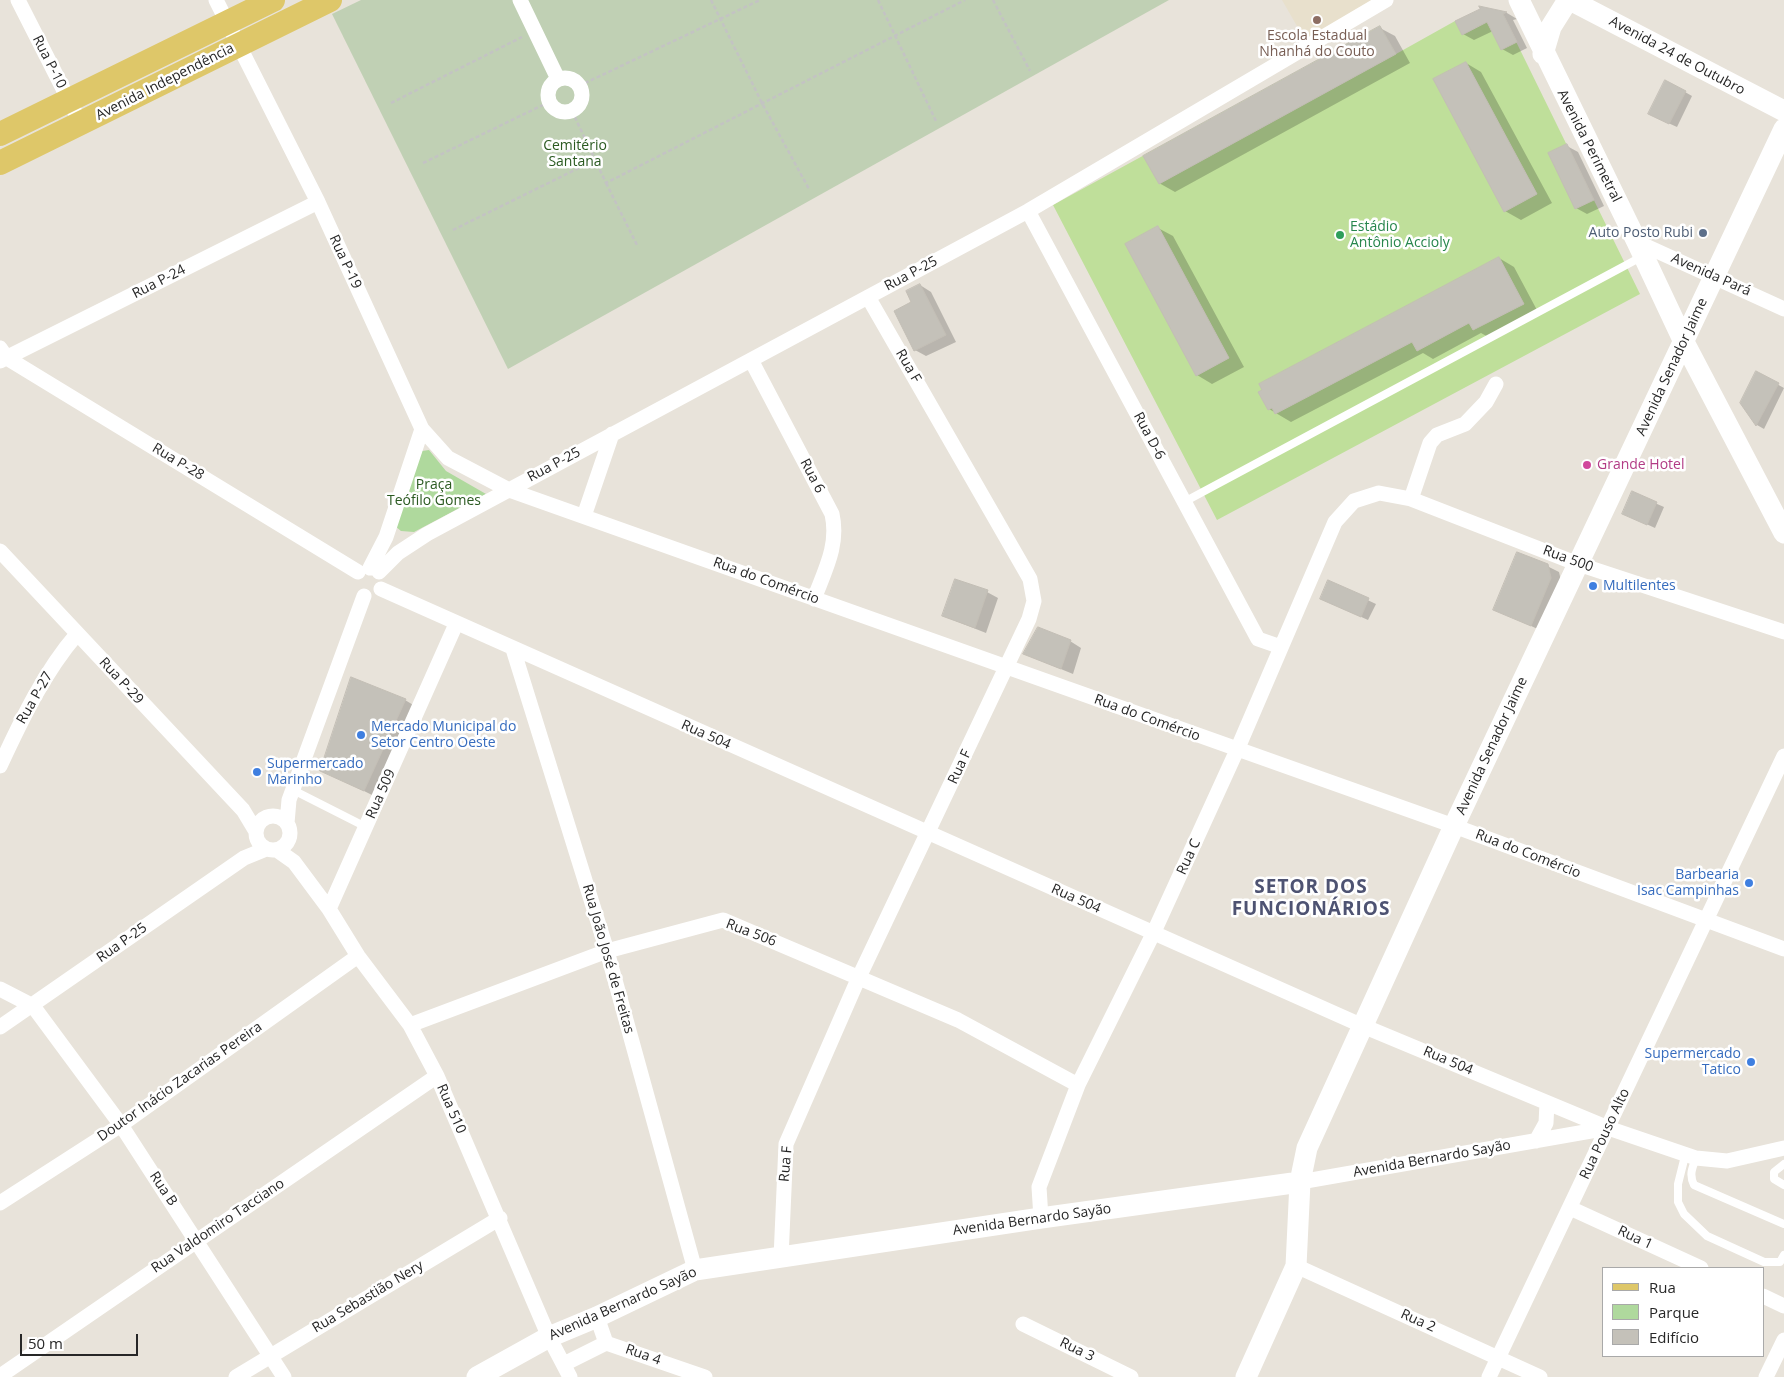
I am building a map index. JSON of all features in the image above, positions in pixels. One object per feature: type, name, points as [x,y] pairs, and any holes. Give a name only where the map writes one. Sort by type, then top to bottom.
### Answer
[{"type":"main road","name":"Avenida Independência","points":[[0,134],[273,0]]},
{"type":"main road","name":"Avenida Independência","points":[[0,164],[330,0]]},
{"type":"street","name":"Rua P-10","points":[[18,0],[81,124]]},
{"type":"street","name":"Rua P-19","points":[[216,0],[318,202],[422,429],[448,458],[509,490]]},
{"type":"street","points":[[520,0],[558,80]]},
{"type":"street","name":"Rua P-25","points":[[369,571],[427,534],[1028,211],[1386,0]]},
{"type":"street","name":"Avenida Perimetral","points":[[1518,0],[1543,54],[1641,249],[1684,342],[1784,533]]},
{"type":"street","points":[[1543,54],[1551,27],[1569,0]]},
{"type":"street","name":"Avenida 24 de Outubro","points":[[1569,0],[1784,111]]},
{"type":"street","points":[[570,79],[579,86],[582,97],[581,103],[572,111],[556,110],[549,102],[550,87],[558,80],[570,79]]},
{"type":"street","name":"Avenida Senador Jaime","points":[[1246,1377],[1296,1266],[1300,1182],[1307,1148],[1454,826],[1784,130]]},
{"type":"street","name":"Rua P-24","points":[[2,356],[318,202]]},
{"type":"street","name":"Rua D-6","points":[[1028,211],[1258,639],[1281,647]]},
{"type":"street","name":"Avenida Pará","points":[[1641,249],[1714,276],[1784,308]]},
{"type":"street","name":"Rua F","points":[[781,1258],[786,1144],[859,977],[1030,619],[1034,601],[1030,579],[868,297]]},
{"type":"street","name":"Rua P-28","points":[[2,356],[369,571]]},
{"type":"street","name":"Rua 6","points":[[750,360],[832,514],[836,530],[833,548],[814,598]]},
{"type":"street","points":[[1411,499],[1430,443],[1437,435],[1465,424],[1486,402],[1496,384]]},
{"type":"street","points":[[369,571],[383,582],[381,589],[376,595],[364,596],[355,587],[355,579],[369,571],[386,537],[422,429]]},
{"type":"street","points":[[584,516],[612,434]]},
{"type":"street","name":"Rua do Comércio","points":[[509,490],[1454,826],[1784,949]]},
{"type":"street","name":"Rua 500","points":[[1354,501],[1379,493],[1411,499],[1578,564],[1784,632]]},
{"type":"street","name":"Rua C","points":[[1041,1218],[1039,1186],[1078,1085],[1153,934],[1237,750],[1335,522],[1354,501]]},
{"type":"street","name":"Rua P-25","points":[[386,537],[427,534]]},
{"type":"street","name":"Rua P-29","points":[[0,551],[243,810],[268,842]]},
{"type":"street","name":"Rua 504","points":[[381,589],[513,650],[1153,934],[1363,1026],[1608,1128],[1691,1157],[1727,1161],[1784,1148]]},
{"type":"street","points":[[243,810],[276,818],[290,833],[268,842],[260,820],[276,818],[291,795],[364,596]]},
{"type":"street","name":"Rua 509","points":[[329,909],[456,624]]},
{"type":"street","name":"Rua P-27","points":[[0,766],[22,720],[64,649],[77,634]]},
{"type":"street","name":"Rua João José de Freitas","points":[[513,650],[607,951],[695,1270]]},
{"type":"street","name":"Rua Pouso Alto","points":[[1490,1377],[1784,756]]},
{"type":"street","name":"Rua P-25","points":[[0,1027],[268,842]]},
{"type":"street","name":"Rua 510","points":[[268,842],[294,862],[329,909],[358,956],[410,1025],[437,1076],[500,1218],[549,1337],[567,1371]]},
{"type":"street","name":"Rua 506","points":[[410,1025],[607,951],[723,920],[958,1020],[1078,1085]]},
{"type":"street","name":"Doutor Inácio Zacarias Pereira","points":[[0,1203],[121,1125],[358,956]]},
{"type":"street","points":[[0,989],[33,1006]]},
{"type":"street","name":"Rua B","points":[[33,1006],[121,1125],[284,1377]]},
{"type":"street","name":"Rua Valdomiro Tacciano","points":[[0,1376],[437,1076]]},
{"type":"street","points":[[1536,1141],[1546,1123],[1547,1103]]},
{"type":"street","name":"Avenida Bernardo Sayão","points":[[477,1377],[549,1337],[597,1317],[695,1270],[1041,1218],[1300,1182],[1608,1128]]},
{"type":"street","name":"Rua 1","points":[[1570,1208],[1699,1267]]},
{"type":"street","name":"Rua Sebastião Nery","points":[[236,1377],[500,1218]]},
{"type":"street","name":"Rua 2","points":[[1296,1266],[1540,1377]]},
{"type":"street","points":[[1764,1296],[1784,1306]]},
{"type":"street","points":[[567,1371],[606,1343],[597,1317]]},
{"type":"street","name":"Rua 3","points":[[1023,1324],[1131,1377]]},
{"type":"street","points":[[1766,1377],[1784,1340]]},
{"type":"street","name":"Rua 4","points":[[606,1343],[705,1377]]},
{"type":"lane","points":[[1184,502],[1641,249]]},
{"type":"lane","points":[[291,795],[366,827]]},
{"type":"lane","points":[[1691,1157],[1691,1179],[1694,1185],[1784,1224]]},
{"type":"lane","points":[[1691,1157],[1678,1184],[1678,1202],[1684,1214],[1706,1236],[1764,1262],[1780,1262],[1784,1255]]},
{"type":"lane","points":[[1784,1164],[1774,1172],[1774,1179],[1784,1185]]},
{"type":"path","points":[[711,0],[762,103],[809,189]]},
{"type":"path","points":[[579,86],[760,0]]},
{"type":"path","points":[[878,0],[936,121]]},
{"type":"path","points":[[606,183],[965,0]]},
{"type":"path","points":[[993,0],[1030,71]]},
{"type":"path","points":[[391,103],[535,30]]},
{"type":"path","points":[[423,163],[549,102]]},
{"type":"path","points":[[572,111],[638,247]]},
{"type":"path","points":[[453,230],[595,160]]},
{"type":"shaded area","name":"Escola Estadual Nhanhá do Couto","points":[[1282,0],[1375,0],[1305,40]]},
{"type":"green space","name":"Cemitério Santana","points":[[361,0],[1169,0],[508,369],[332,14]]},
{"type":"green space","name":"Estádio Antônio Accioly","points":[[1501,11],[1640,294],[1217,520],[1053,205],[1380,26],[1396,54],[1455,21]]},
{"type":"green space","name":"Praça Teófilo Gomes","points":[[429,450],[446,471],[486,494],[414,532],[401,531],[395,526],[422,451]]},
{"type":"building","points":[[1479,6],[1507,12],[1503,14],[1517,42],[1501,50],[1487,22],[1462,35],[1455,21],[1480,9]]},
{"type":"building","points":[[1380,26],[1396,54],[1159,184],[1143,156]]},
{"type":"building","points":[[1466,62],[1537,194],[1504,212],[1433,79]]},
{"type":"building","points":[[1665,80],[1686,91],[1669,124],[1648,114]]},
{"type":"building","points":[[1567,144],[1594,200],[1575,209],[1548,153]]},
{"type":"building","points":[[1158,226],[1229,358],[1196,376],[1125,244]]},
{"type":"building","points":[[1499,257],[1524,304],[1473,330],[1469,323],[1417,351],[1412,342],[1275,414],[1272,408],[1268,410],[1258,392],[1262,390],[1259,384]]},
{"type":"building","points":[[920,284],[946,335],[914,351],[894,311],[911,302],[906,291]]},
{"type":"building","points":[[1756,371],[1779,383],[1756,426],[1740,403]]},
{"type":"building","points":[[1632,491],[1657,502],[1647,525],[1622,514]]},
{"type":"building","points":[[1517,552],[1548,564],[1551,578],[1531,626],[1493,610]]},
{"type":"building","points":[[955,579],[988,590],[975,628],[942,616]]},
{"type":"building","points":[[1328,580],[1369,598],[1361,617],[1320,599]]},
{"type":"building","points":[[1038,627],[1071,640],[1061,669],[1023,654]]},
{"type":"building","name":"Mercado Municipal do Setor Centro Oeste","points":[[351,677],[406,699],[364,791],[320,771]]},
{"type":"place","name":"Escola Estadual Nhanhá do Couto","points":[[1317,20]]},
{"type":"place","name":"Auto Posto Rubi","points":[[1703,233]]},
{"type":"place","name":"Estádio Antônio Accioly","points":[[1340,235]]},
{"type":"place","name":"Grande Hotel","points":[[1587,465]]},
{"type":"place","name":"Multilentes","points":[[1593,586]]},
{"type":"place","name":"Mercado Municipal do Setor Centro Oeste","points":[[361,735]]},
{"type":"place","name":"Supermercado Marinho","points":[[257,772]]},
{"type":"place","name":"Barbearia Isac Campinhas","points":[[1749,883]]},
{"type":"place","name":"Supermercado Tatico","points":[[1751,1062]]},
{"type":"district","name":"SETOR DOS FUNCIONÁRIOS","points":[[1311,899]]}]
